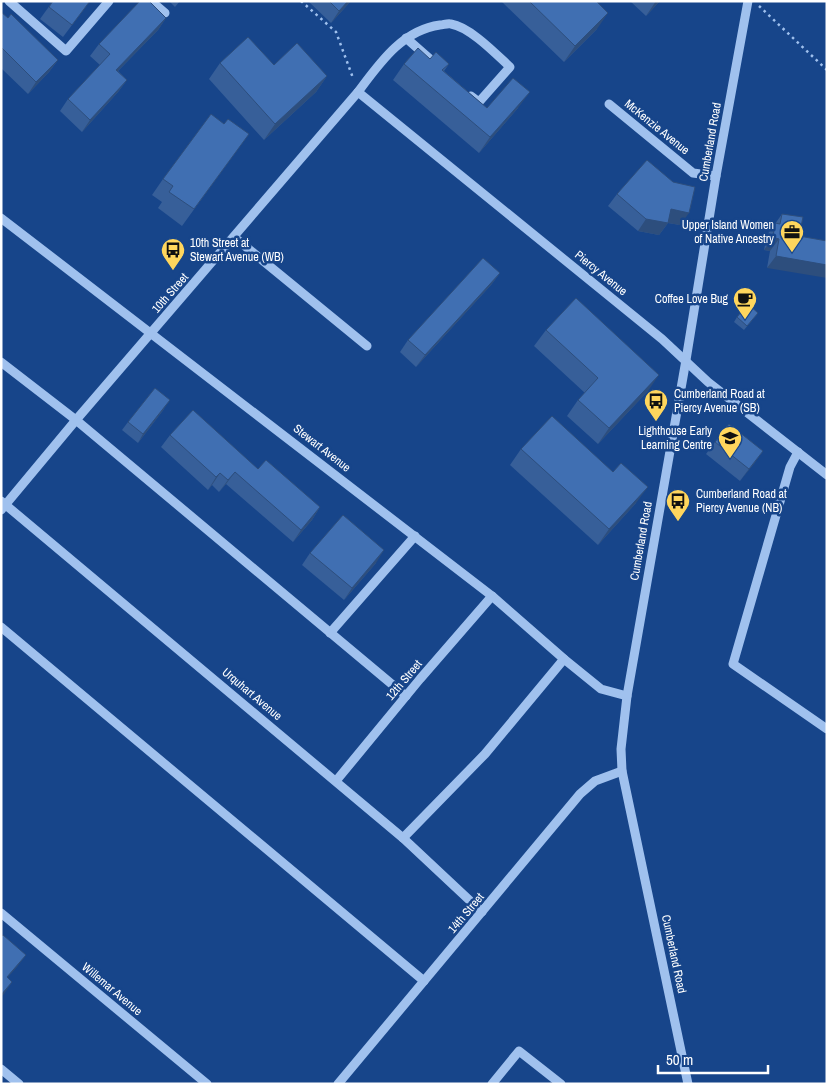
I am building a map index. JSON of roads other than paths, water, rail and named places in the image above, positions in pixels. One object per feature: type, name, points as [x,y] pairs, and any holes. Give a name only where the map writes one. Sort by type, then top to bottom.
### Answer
[{"type":"street","points":[[9,1],[66,51],[108,1]]},
{"type":"street","points":[[151,1],[165,13]]},
{"type":"street","name":"Cumberland Road","points":[[688,1084],[622,771],[621,749],[626,696],[748,1]]},
{"type":"street","name":"10th Street","points":[[3,505],[358,92],[384,59],[406,38],[426,27],[451,24],[473,34],[510,67],[479,102],[464,90]]},
{"type":"street","points":[[406,38],[443,70]]},
{"type":"street","name":"Piercy Avenue","points":[[358,92],[686,360],[708,382],[827,475]]},
{"type":"street","name":"McKenzie Avenue","points":[[610,104],[693,173],[716,176]]},
{"type":"street","name":"Stewart Avenue","points":[[1,218],[492,596],[564,659],[602,689],[626,696]]},
{"type":"street","points":[[234,237],[367,346]]},
{"type":"street","points":[[1,362],[76,420],[406,696]]},
{"type":"street","points":[[798,452],[790,467],[733,664],[827,729]]},
{"type":"street","name":"Urquhart Avenue","points":[[3,505],[336,781],[403,838],[482,912]]},
{"type":"street","points":[[330,633],[415,536]]},
{"type":"street","name":"12th Street","points":[[336,781],[492,596]]},
{"type":"street","points":[[1,628],[424,981]]},
{"type":"street","points":[[403,838],[486,754],[564,659]]},
{"type":"street","name":"14th Street","points":[[338,1084],[580,794],[594,780],[622,771]]},
{"type":"street","name":"Willemar Avenue","points":[[1,913],[207,1084]]},
{"type":"street","points":[[492,1084],[519,1051],[561,1084]]},
{"type":"street","points":[[1,1069],[19,1084]]},
{"type":"place","name":"Upper Island Women of Native Ancestry","points":[[792,253]]},
{"type":"place","name":"10th Street at Stewart Avenue (WB)","points":[[173,271]]},
{"type":"place","name":"Coffee Love Bug","points":[[745,320]]},
{"type":"place","name":"Cumberland Road at Piercy Avenue (SB)","points":[[656,422]]},
{"type":"place","name":"Lighthouse Early Learning Centre","points":[[730,459]]},
{"type":"place","name":"Cumberland Road at Piercy Avenue (NB)","points":[[678,522]]}]
